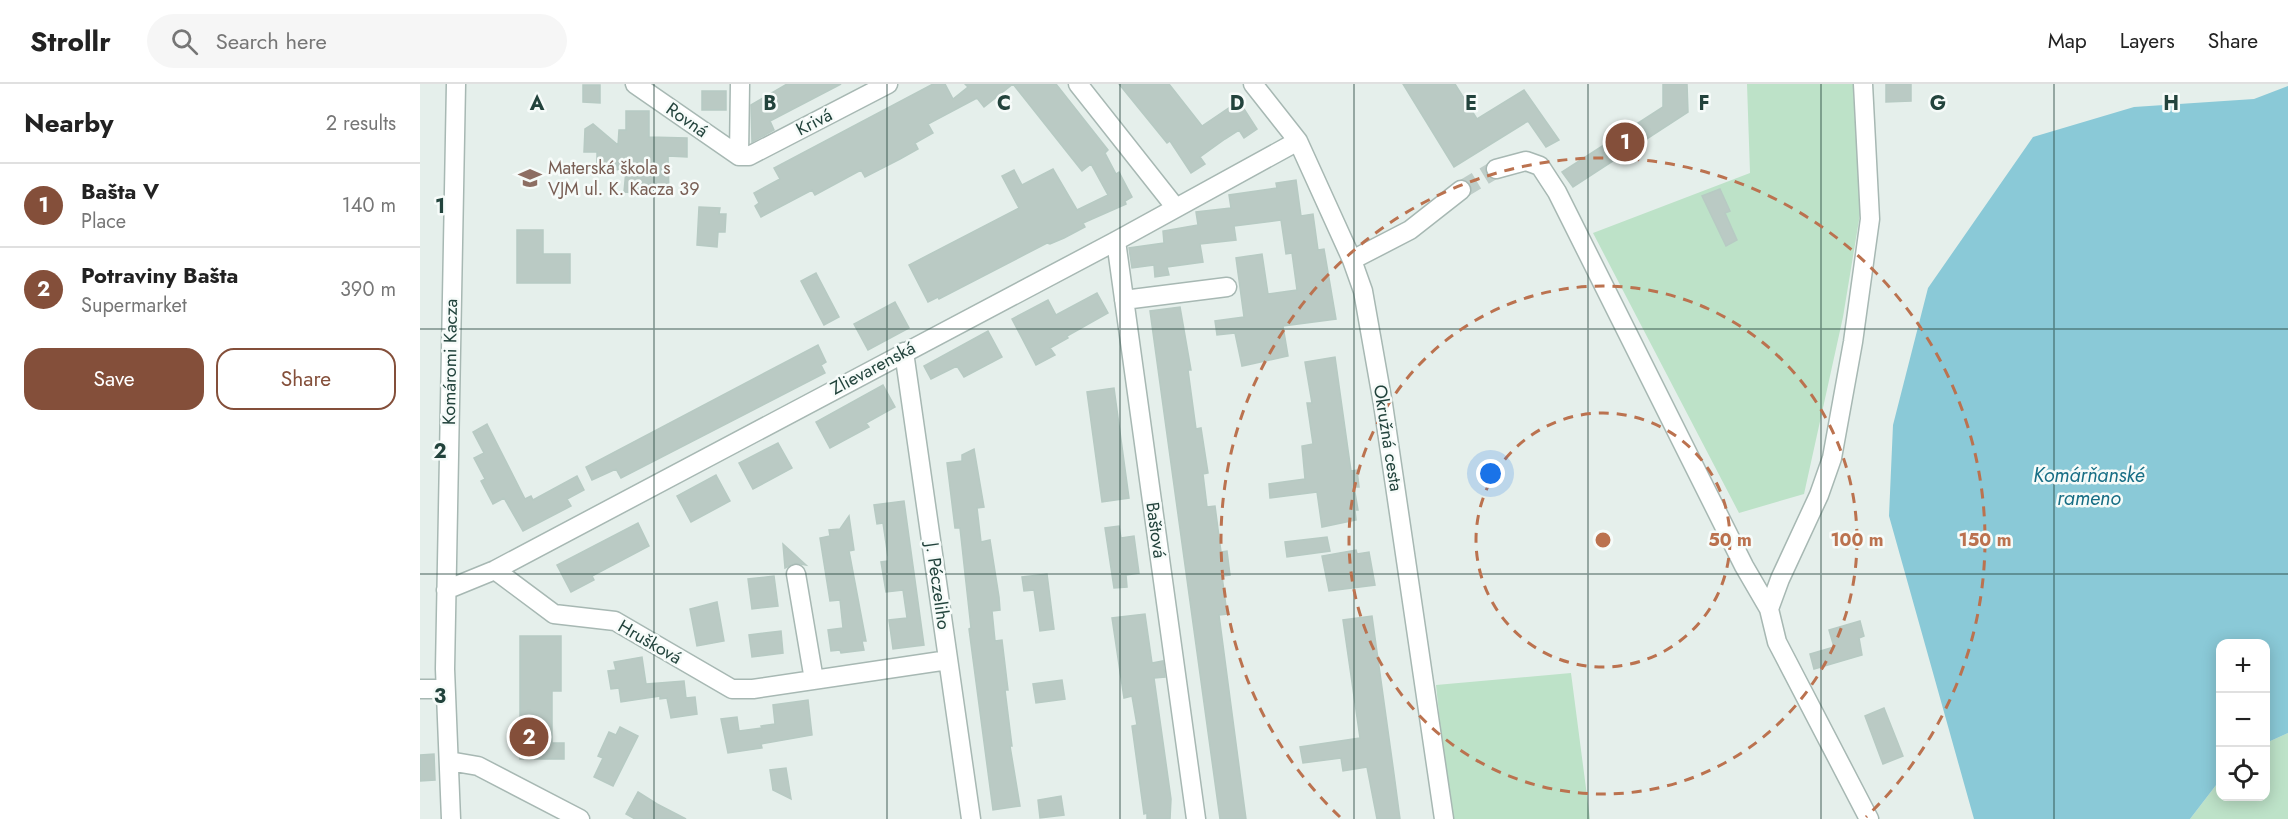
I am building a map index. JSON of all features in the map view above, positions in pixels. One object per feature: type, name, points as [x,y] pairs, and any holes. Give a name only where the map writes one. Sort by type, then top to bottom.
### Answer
[{"type":"street","name":"Komáromi Kacza","points":[[451,819],[445,689],[456,84]]},
{"type":"street","name":"Rovná","points":[[635,84],[739,156]]},
{"type":"street","points":[[739,156],[740,84]]},
{"type":"street","name":"Krivá","points":[[739,156],[749,156],[888,84]]},
{"type":"street","points":[[1078,84],[1176,208]]},
{"type":"street","name":"Okružná cesta","points":[[1252,84],[1298,141],[1352,260],[1363,291],[1376,361],[1444,819]]},
{"type":"street","points":[[1769,609],[1826,477],[1832,458],[1849,366],[1870,219],[1863,84]]},
{"type":"street","name":"Zlievarenská","points":[[446,590],[495,570],[1116,241],[1298,141]]},
{"type":"street","points":[[1496,169],[1526,161],[1540,165],[1544,170],[1744,566],[1769,609],[1777,642],[1869,819]]},
{"type":"street","points":[[1352,260],[1410,230],[1461,190]]},
{"type":"street","name":"Baštová","points":[[1116,241],[1196,819]]},
{"type":"street","points":[[1125,300],[1227,286]]},
{"type":"street","name":"J. Péczeliho","points":[[904,352],[971,819]]},
{"type":"street","name":"Hrušková","points":[[495,570],[554,614],[615,621],[732,688],[753,689],[948,660]]},
{"type":"street","points":[[796,574],[814,680]]},
{"type":"street","points":[[420,689],[445,689]]},
{"type":"street","points":[[449,761],[478,766],[580,819]]},
{"type":"green space","points":[[1747,84],[1853,84],[1860,214],[1843,317],[1804,494],[1739,513],[1593,233],[1750,173]]},
{"type":"green space","points":[[1571,673],[1590,819],[1450,819],[1436,685]]},
{"type":"green space","points":[[2288,733],[2288,819],[2190,819],[2216,785],[2216,801],[2270,801],[2270,741]]},
{"type":"water","name":"Komárňanské rameno","points":[[2288,86],[2288,733],[2270,741],[2270,639],[2216,639],[2216,785],[2190,819],[1974,819],[1889,516],[1893,425],[1928,288],[2033,137],[2134,107],[2254,99]]},
{"type":"building","points":[[787,84],[841,84],[770,121],[774,130],[752,142],[751,105]]},
{"type":"building","points":[[933,84],[945,84],[953,99],[968,87],[965,84],[1013,84],[984,107],[977,98],[928,124],[933,133],[915,143],[918,149],[900,159],[865,177],[861,170],[815,195],[812,190],[761,217],[755,206],[759,203],[754,193],[780,179],[774,168]]},
{"type":"building","points":[[1013,84],[1056,84],[1108,150],[1105,153],[1116,174],[1119,172],[1132,197],[1125,201],[1126,204],[1083,223],[1085,227],[1064,238],[1050,244],[1047,243],[939,299],[938,297],[928,302],[909,265],[1019,208],[1002,176],[1014,170],[1022,185],[1053,169],[1077,210],[1108,195],[1091,164],[1082,171]]},
{"type":"building","points":[[1119,84],[1169,84],[1202,126],[1239,101],[1257,129],[1244,138],[1239,130],[1225,139],[1200,157],[1205,164],[1191,173],[1170,141],[1167,143]]},
{"type":"building","points":[[1403,84],[1455,84],[1477,119],[1524,90],[1559,140],[1546,147],[1528,121],[1454,167]]},
{"type":"building","points":[[1663,84],[1687,84],[1688,112],[1573,187],[1562,172],[1663,107]]},
{"type":"building","points":[[1886,84],[1911,84],[1911,101],[1886,102]]},
{"type":"building","points":[[583,85],[600,85],[600,103],[583,102]]},
{"type":"building","points":[[702,91],[726,91],[726,110],[702,110]]},
{"type":"building","points":[[626,111],[649,111],[649,137],[687,138],[687,157],[668,156],[669,195],[624,192],[626,170],[597,169],[597,152],[584,152],[585,129],[593,124],[618,145],[619,130],[626,130]]},
{"type":"building","points":[[1296,180],[1301,216],[1313,214],[1318,250],[1324,249],[1336,319],[1283,326],[1288,356],[1242,366],[1235,333],[1217,335],[1215,321],[1244,317],[1236,258],[1262,254],[1268,294],[1297,290],[1292,253],[1286,254],[1281,220],[1234,226],[1236,240],[1200,244],[1203,262],[1167,267],[1169,275],[1155,277],[1154,265],[1132,268],[1129,248],[1164,243],[1163,231],[1198,225],[1196,212],[1231,208],[1229,195],[1277,188],[1276,183]]},
{"type":"building","points":[[1720,189],[1730,211],[1725,213],[1737,240],[1726,246],[1702,196]]},
{"type":"building","points":[[699,207],[720,208],[719,214],[726,214],[725,232],[718,232],[717,247],[697,245]]},
{"type":"building","points":[[517,230],[543,230],[543,254],[570,254],[570,283],[517,283]]},
{"type":"building","points":[[816,273],[839,317],[824,325],[801,281]]},
{"type":"building","points":[[1097,293],[1108,313],[1050,348],[1055,355],[1036,365],[1012,319],[1048,300],[1056,315]]},
{"type":"building","points":[[895,302],[909,328],[868,350],[854,324]]},
{"type":"building","points":[[1180,307],[1191,370],[1188,370],[1196,429],[1201,428],[1208,473],[1203,474],[1207,507],[1215,506],[1221,552],[1227,551],[1230,575],[1222,576],[1227,614],[1219,615],[1246,819],[1220,819],[1150,311]]},
{"type":"building","points":[[988,331],[1002,357],[964,377],[957,366],[931,379],[924,366]]},
{"type":"building","points":[[818,345],[826,362],[821,365],[825,373],[621,478],[616,469],[592,480],[586,467]]},
{"type":"building","points":[[1335,357],[1351,471],[1357,470],[1359,487],[1354,487],[1358,510],[1355,510],[1356,520],[1322,527],[1317,492],[1270,498],[1269,484],[1305,479],[1302,446],[1313,444],[1307,403],[1312,403],[1305,362]]},
{"type":"building","points":[[883,385],[895,407],[866,423],[869,427],[830,448],[816,422]]},
{"type":"building","points":[[1114,388],[1129,498],[1102,502],[1087,392]]},
{"type":"building","points":[[487,424],[525,499],[531,496],[533,500],[577,476],[584,490],[567,499],[571,506],[523,531],[504,498],[493,504],[481,481],[485,479],[474,458],[484,453],[473,432]]},
{"type":"building","points":[[778,443],[792,468],[753,489],[739,463]]},
{"type":"building","points":[[974,449],[984,507],[977,508],[981,542],[990,540],[999,597],[1000,610],[992,611],[995,641],[1002,640],[1008,690],[1005,690],[1012,746],[1010,746],[1020,806],[993,810],[969,629],[971,628],[960,528],[955,528],[947,463],[962,461],[962,455]]},
{"type":"building","points":[[716,475],[730,501],[691,522],[677,496]]},
{"type":"building","points":[[904,501],[924,645],[893,649],[889,620],[907,618],[903,590],[886,592],[881,562],[888,561],[888,557],[883,523],[877,524],[874,505]]},
{"type":"building","points":[[849,516],[854,550],[849,551],[866,641],[862,641],[864,650],[841,653],[840,650],[831,651],[828,630],[843,628],[840,600],[830,601],[820,538],[830,536],[829,530],[840,529]]},
{"type":"building","points":[[638,523],[649,546],[592,576],[594,580],[571,592],[557,565]]},
{"type":"building","points":[[1119,526],[1121,538],[1134,536],[1139,573],[1126,575],[1127,587],[1114,588],[1105,528]]},
{"type":"building","points":[[1327,537],[1330,551],[1287,557],[1285,542]]},
{"type":"building","points":[[783,544],[806,565],[795,563],[785,568]]},
{"type":"building","points":[[1356,550],[1357,554],[1369,552],[1375,585],[1329,591],[1322,556]]},
{"type":"building","points":[[1047,574],[1054,629],[1040,631],[1034,590],[1024,591],[1022,577]]},
{"type":"building","points":[[774,576],[778,606],[752,609],[748,579]]},
{"type":"building","points":[[717,602],[724,641],[697,646],[690,609]]},
{"type":"building","points":[[1145,614],[1152,663],[1163,661],[1165,677],[1154,678],[1171,799],[1170,819],[1147,819],[1147,813],[1144,814],[1132,726],[1137,725],[1132,696],[1124,698],[1112,618]]},
{"type":"building","points":[[1372,616],[1400,819],[1377,819],[1367,767],[1343,771],[1341,758],[1303,763],[1300,747],[1360,738],[1343,620]]},
{"type":"building","points":[[1860,621],[1864,636],[1859,638],[1862,655],[1814,669],[1810,654],[1834,647],[1829,630]]},
{"type":"building","points":[[781,631],[783,653],[752,657],[749,635]]},
{"type":"building","points":[[520,636],[561,636],[561,691],[552,691],[552,743],[564,743],[564,759],[520,759]]},
{"type":"building","points":[[642,657],[646,684],[684,681],[686,698],[695,697],[697,714],[671,718],[667,698],[660,699],[660,696],[621,702],[619,688],[611,689],[608,671],[616,670],[614,662]]},
{"type":"building","points":[[1062,680],[1065,699],[1036,703],[1033,684]]},
{"type":"building","points":[[808,700],[812,735],[761,744],[762,748],[728,753],[721,719],[737,717],[739,731],[762,728],[761,726],[775,724],[773,705]]},
{"type":"building","points":[[1884,708],[1903,756],[1883,764],[1865,716]]},
{"type":"building","points":[[620,727],[638,736],[613,786],[594,777],[603,758],[598,756],[609,732],[616,735]]},
{"type":"building","points":[[434,754],[435,780],[420,781],[420,755]]},
{"type":"building","points":[[786,768],[791,799],[773,790],[770,770]]},
{"type":"building","points":[[638,792],[686,819],[635,819],[626,814]]},
{"type":"building","points":[[1061,796],[1064,815],[1040,818],[1038,800]]},
{"type":"tunnel","points":[[1461,190],[1496,169]]},
{"type":"place","name":"Bašta V","points":[[1625,142]]},
{"type":"place","name":"Materská škola s VJM ul. K. Kacza 39","points":[[530,178]]},
{"type":"place","name":"Potraviny Bašta","points":[[529,737]]}]
